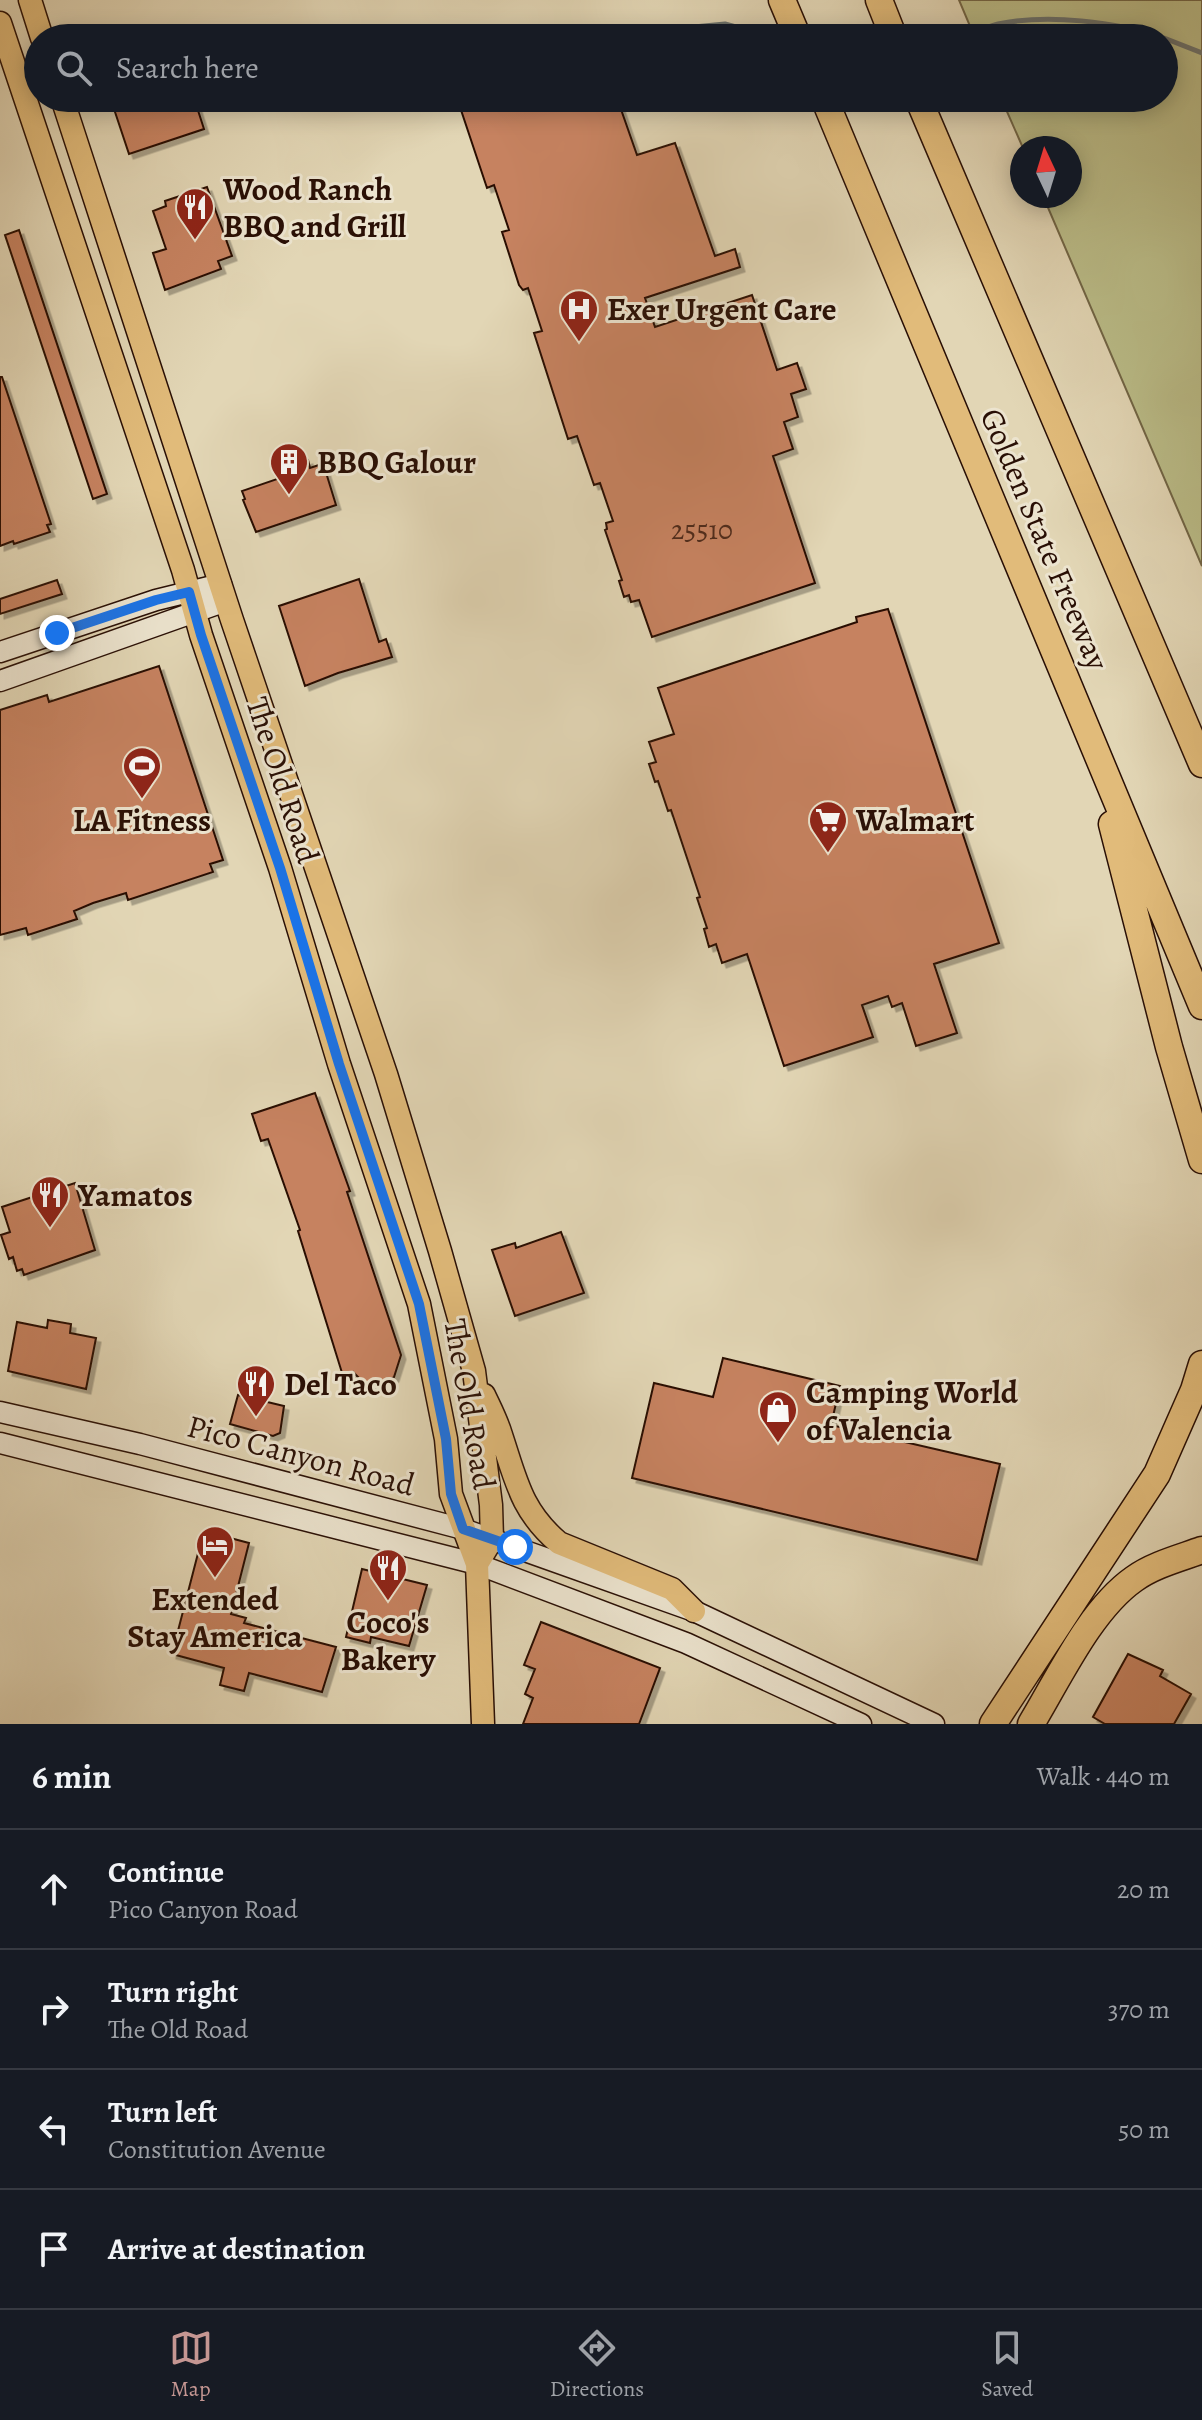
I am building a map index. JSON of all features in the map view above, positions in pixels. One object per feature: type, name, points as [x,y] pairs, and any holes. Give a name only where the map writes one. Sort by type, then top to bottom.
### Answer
[{"type":"highway","points":[[782,0],[792,24]]},
{"type":"highway","points":[[879,0],[888,24]]},
{"type":"highway","name":"Golden State Freeway","points":[[830,112],[1202,1006]]},
{"type":"highway","name":"Golden State Freeway","points":[[923,112],[1202,764]]},
{"type":"highway","points":[[1088,731],[1169,1047],[1202,1160]]},
{"type":"highway","points":[[993,1724],[1157,1474],[1194,1390],[1202,1364]]},
{"type":"highway","points":[[1031,1724],[1103,1605],[1135,1578],[1202,1550]]},
{"type":"main road","points":[[30,0],[38,24]]},
{"type":"main road","name":"The Old Road","points":[[0,23],[24,95]]},
{"type":"main road","name":"The Old Road","points":[[30,112],[280,868],[339,1064],[419,1304],[446,1439],[451,1494],[477,1564],[483,1724]]},
{"type":"main road","name":"The Old Road","points":[[67,112],[386,1074],[474,1371],[491,1505],[492,1539]]},
{"type":"main road","points":[[0,681],[192,602],[224,593]]},
{"type":"main road","points":[[0,652],[156,600],[192,602]]},
{"type":"main road","points":[[474,1371],[500,1432],[522,1500],[545,1531],[559,1543],[672,1589],[694,1611]]},
{"type":"main road","name":"Pico Canyon Road","points":[[0,1412],[149,1446],[463,1529],[694,1611],[934,1724]]},
{"type":"main road","name":"Pico Canyon Road","points":[[0,1443],[477,1564],[686,1643],[861,1724]]},
{"type":"main road","points":[[477,1564],[492,1539]]},
{"type":"green space","points":[[959,0],[1202,0],[1202,566],[1048,208],[1082,208],[1082,136],[1018,136],[1007,112],[1178,112],[1178,24],[969,24]]},
{"type":"building","points":[[115,112],[199,112],[204,129],[129,154]]},
{"type":"building","points":[[462,112],[622,112],[637,155],[675,143],[715,256],[735,249],[740,267],[645,298],[655,327],[752,295],[777,370],[797,363],[806,389],[791,394],[798,417],[784,422],[793,449],[773,456],[815,583],[652,637],[639,600],[631,602],[629,595],[624,597],[619,581],[622,580],[605,530],[606,523],[613,521],[600,483],[594,485],[577,436],[568,439],[534,333],[542,331],[528,288],[523,290],[519,285],[502,232],[509,230],[494,185],[487,188]]},
{"type":"building","name":"Wood Ranch BBQ and Grill","points":[[207,187],[232,256],[218,261],[221,269],[165,290],[153,253],[166,249],[153,211],[166,206],[165,201]]},
{"type":"building","points":[[19,230],[107,494],[93,499],[5,235]]},
{"type":"building","points":[[0,377],[51,524],[47,525],[50,532],[0,546]]},
{"type":"building","name":"BBQ Galour","points":[[308,460],[310,468],[324,466],[336,505],[256,532],[242,491],[292,474],[289,467]]},
{"type":"building","points":[[359,579],[379,642],[386,639],[392,657],[305,686],[279,606]]},
{"type":"building","points":[[57,580],[62,594],[0,614],[0,599]]},
{"type":"building","name":"Walmart","points":[[888,609],[999,943],[934,964],[957,1033],[916,1046],[902,1003],[892,1007],[888,996],[862,1005],[873,1037],[784,1066],[747,954],[722,963],[716,944],[709,947],[704,929],[707,928],[697,898],[700,897],[671,810],[668,811],[649,764],[656,762],[649,742],[674,734],[658,688],[857,622],[856,617]]},
{"type":"building","points":[[159,666],[223,860],[210,864],[213,872],[128,900],[126,893],[93,903],[74,911],[77,919],[28,935],[26,928],[0,935],[0,710],[47,695],[49,702]]},
{"type":"building","points":[[315,1093],[350,1191],[347,1192],[401,1355],[394,1377],[379,1386],[364,1383],[353,1372],[343,1376],[300,1230],[268,1139],[261,1141],[252,1114]]},
{"type":"building","name":"Yamatos","points":[[75,1183],[95,1250],[24,1275],[22,1269],[17,1271],[13,1257],[9,1259],[1,1235],[10,1232],[2,1207]]},
{"type":"building","points":[[561,1232],[584,1293],[515,1316],[492,1250],[515,1243],[516,1248]]},
{"type":"building","points":[[48,1320],[71,1324],[70,1333],[96,1338],[86,1389],[8,1371],[17,1322],[47,1328]]},
{"type":"building","name":"Camping World of Valencia","points":[[723,1358],[840,1386],[831,1425],[1000,1464],[977,1560],[632,1478],[654,1383],[713,1397]]},
{"type":"building","name":"Del Taco","points":[[238,1395],[284,1406],[280,1433],[273,1436],[230,1424]]},
{"type":"building","name":"Extended Stay America","points":[[203,1534],[249,1543],[231,1614],[246,1618],[244,1623],[336,1647],[322,1692],[249,1673],[244,1691],[220,1685],[224,1668],[172,1654]]},
{"type":"building","name":"Coco's Bakery","points":[[362,1569],[427,1585],[409,1646],[371,1637],[370,1643],[346,1637]]},
{"type":"building","points":[[541,1622],[660,1668],[639,1724],[523,1724],[533,1698],[525,1694],[535,1669],[524,1665]]},
{"type":"building","points":[[1128,1654],[1163,1670],[1160,1676],[1191,1694],[1174,1724],[1105,1724],[1093,1717]]},
{"type":"waterway","points":[[998,24],[1038,20],[1108,24]]},
{"type":"waterway","points":[[1178,44],[1202,53]]},
{"type":"place","name":"Wood Ranch BBQ and Grill","points":[[195,241]]},
{"type":"place","name":"Exer Urgent Care","points":[[579,343]]},
{"type":"place","name":"BBQ Galour","points":[[289,496]]},
{"type":"place","name":"LA Fitness","points":[[142,800]]},
{"type":"place","name":"Walmart","points":[[828,854]]},
{"type":"place","name":"Yamatos","points":[[50,1229]]},
{"type":"place","name":"Del Taco","points":[[256,1418]]},
{"type":"place","name":"Camping World of Valencia","points":[[778,1444]]},
{"type":"place","name":"Extended Stay America","points":[[215,1579]]},
{"type":"place","name":"Coco's Bakery","points":[[388,1602]]},
{"type":"route","points":[[57,633],[189,592],[419,1304],[446,1439],[451,1494],[463,1529],[515,1547]]}]
